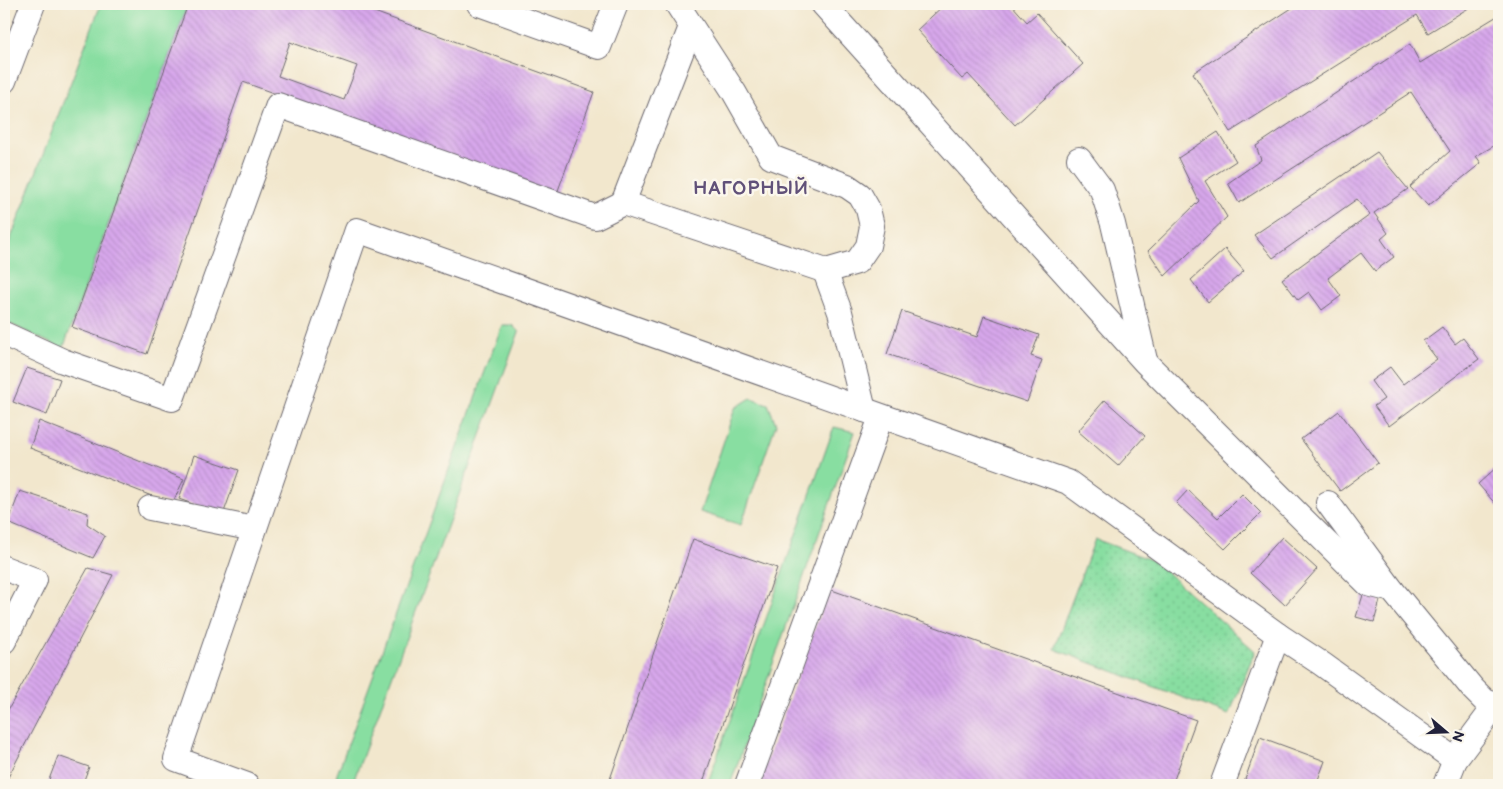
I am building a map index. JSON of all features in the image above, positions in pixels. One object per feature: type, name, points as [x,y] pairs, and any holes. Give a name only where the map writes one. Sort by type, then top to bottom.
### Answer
[{"type":"street","points":[[4,81],[9,54],[33,4]]},
{"type":"street","points":[[479,4],[599,47],[616,4]]},
{"type":"street","points":[[623,202],[826,271],[857,262],[868,246],[872,226],[868,209],[860,195],[847,186],[771,157],[734,92],[677,4]]},
{"type":"street","points":[[823,4],[1145,362],[1368,584],[1392,590]]},
{"type":"street","points":[[4,334],[63,361],[172,398],[278,105],[595,217],[623,202],[691,27]]},
{"type":"street","points":[[1079,159],[1102,190],[1114,224],[1145,362]]},
{"type":"street","points":[[247,785],[176,759],[357,230],[1068,482],[1278,635],[1322,664],[1455,760]]},
{"type":"street","points":[[747,785],[873,413],[826,274]]},
{"type":"street","points":[[1328,503],[1392,590],[1472,689],[1496,705],[1455,760],[1445,785]]},
{"type":"street","points":[[150,508],[254,530]]},
{"type":"street","points":[[4,568],[35,580],[4,641]]},
{"type":"street","points":[[1222,785],[1278,635]]},
{"type":"green space","points":[[101,4],[188,4],[63,349],[4,321],[4,256]]},
{"type":"green space","points":[[502,325],[512,325],[519,332],[352,785],[333,785]]},
{"type":"green space","points":[[751,398],[768,404],[776,424],[741,525],[700,512],[735,408]]},
{"type":"green space","points":[[834,427],[855,432],[730,785],[707,785]]},
{"type":"green space","points":[[1095,539],[1154,561],[1255,651],[1229,715],[1054,649]]},
{"type":"building","points":[[188,4],[368,4],[366,9],[594,92],[556,196],[243,82],[147,354],[72,327]],"holes":[[[290,42],[357,66],[344,100],[278,76]]]},
{"type":"building","points":[[945,4],[1011,4],[1027,22],[1037,13],[1083,64],[1015,125],[968,74],[962,79],[917,30]]},
{"type":"building","points":[[1298,4],[1475,4],[1428,33],[1417,15],[1230,132],[1193,73]]},
{"type":"building","points":[[1499,15],[1499,143],[1476,156],[1481,163],[1428,206],[1410,187],[1450,151],[1411,92],[1239,203],[1228,183],[1261,160],[1256,146],[1410,44],[1420,63]]},
{"type":"building","points":[[1218,132],[1236,161],[1205,181],[1227,217],[1165,276],[1148,251],[1199,201],[1178,158]]},
{"type":"building","points":[[1377,152],[1408,189],[1374,213],[1388,233],[1381,239],[1394,257],[1375,271],[1361,253],[1328,278],[1341,296],[1322,310],[1309,292],[1298,300],[1282,279],[1370,215],[1357,199],[1273,258],[1254,235]]},
{"type":"building","points":[[1225,249],[1244,271],[1208,302],[1191,280]]},
{"type":"building","points":[[902,311],[977,337],[984,316],[1039,335],[1031,356],[1042,360],[1027,402],[887,354]]},
{"type":"building","points":[[1442,327],[1455,344],[1463,338],[1479,359],[1389,426],[1374,406],[1384,399],[1371,381],[1390,367],[1403,384],[1437,359],[1423,341]]},
{"type":"building","points":[[27,368],[60,379],[47,415],[13,402]]},
{"type":"building","points":[[1105,400],[1145,436],[1118,466],[1078,431]]},
{"type":"building","points":[[1339,411],[1378,463],[1340,491],[1301,439]]},
{"type":"building","points":[[39,421],[184,479],[172,504],[30,448]]},
{"type":"building","points":[[194,455],[239,470],[223,515],[179,499]]},
{"type":"building","points":[[1499,465],[1499,508],[1478,484]]},
{"type":"building","points":[[1188,490],[1218,518],[1242,494],[1261,513],[1225,549],[1176,503]]},
{"type":"building","points":[[20,491],[88,513],[87,524],[105,536],[93,558],[8,523]]},
{"type":"building","points":[[1282,537],[1317,569],[1285,605],[1250,573]]},
{"type":"building","points":[[693,539],[777,568],[702,785],[608,785]]},
{"type":"building","points":[[88,568],[113,575],[4,785],[4,717]]},
{"type":"building","points":[[829,589],[1196,720],[1172,785],[758,785]]},
{"type":"building","points":[[1364,592],[1381,597],[1374,622],[1356,617]]},
{"type":"building","points":[[1260,737],[1325,761],[1316,785],[1243,785]]},
{"type":"building","points":[[58,756],[89,767],[82,785],[47,785]]},
{"type":"district","name":"НАГОРНЫЙ","points":[[751,188]]}]
